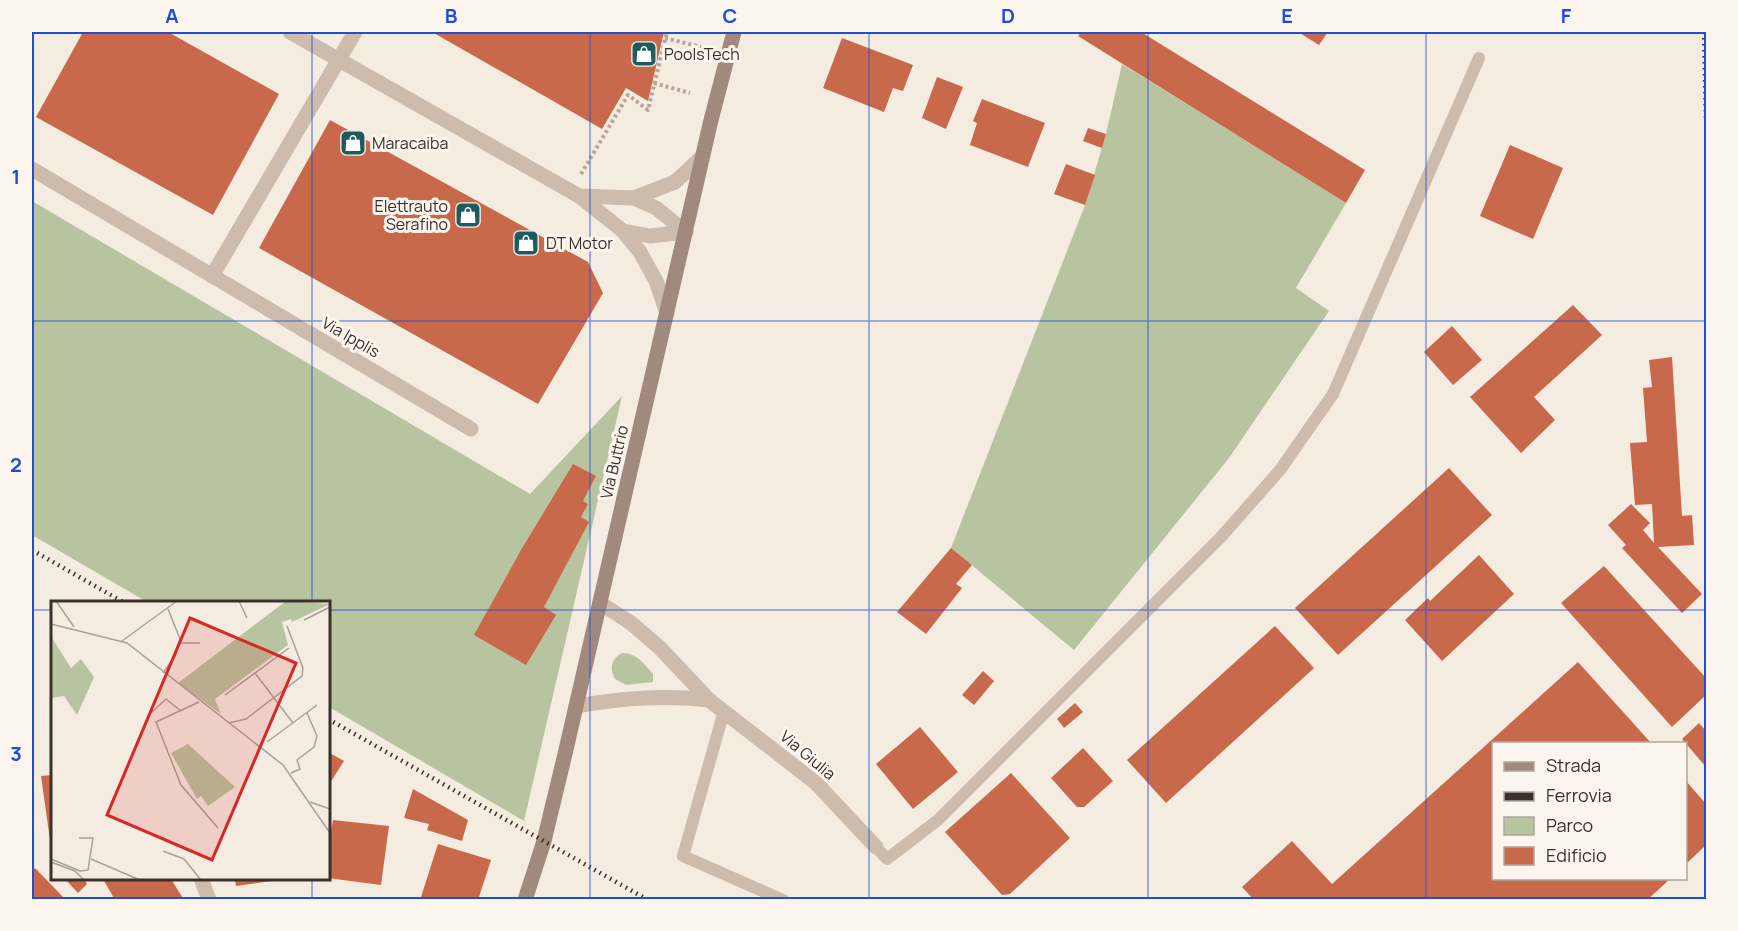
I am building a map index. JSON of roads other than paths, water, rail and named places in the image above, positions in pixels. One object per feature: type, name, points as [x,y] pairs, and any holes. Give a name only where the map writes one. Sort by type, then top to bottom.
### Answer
[{"type":"street","points":[[290,32],[579,196],[623,231],[640,252],[656,281],[667,313]]},
{"type":"street","points":[[212,276],[355,32]]},
{"type":"street","name":"Via Buttrio","points":[[525,900],[544,841],[702,157],[734,32]]},
{"type":"street","points":[[634,198],[675,182],[702,157]]},
{"type":"street","name":"Via Ipplis","points":[[32,170],[471,429]]},
{"type":"street","points":[[579,196],[634,198],[656,208],[686,232]]},
{"type":"street","points":[[623,231],[650,236],[686,232]]},
{"type":"street","name":"Via Giulia","points":[[600,603],[631,623],[660,648],[709,700],[816,783],[876,847]]},
{"type":"street","points":[[576,706],[638,697],[709,700]]},
{"type":"street","points":[[201,880],[209,900]]},
{"type":"lane","points":[[876,847],[887,859],[938,820],[1221,537],[1280,470],[1333,394],[1479,58]]},
{"type":"lane","points":[[724,711],[683,856],[783,900]]},
{"type":"railway","points":[[1704,32],[1706,121]]},
{"type":"railway","points":[[32,550],[121,601]]},
{"type":"railway","points":[[330,720],[648,900]]},
{"type":"place","name":"PoolsTech","points":[[644,54]]},
{"type":"place","name":"Maracaiba","points":[[353,143]]},
{"type":"place","name":"Elettrauto Serafino","points":[[468,215]]},
{"type":"place","name":"DT Motor","points":[[526,243]]}]
